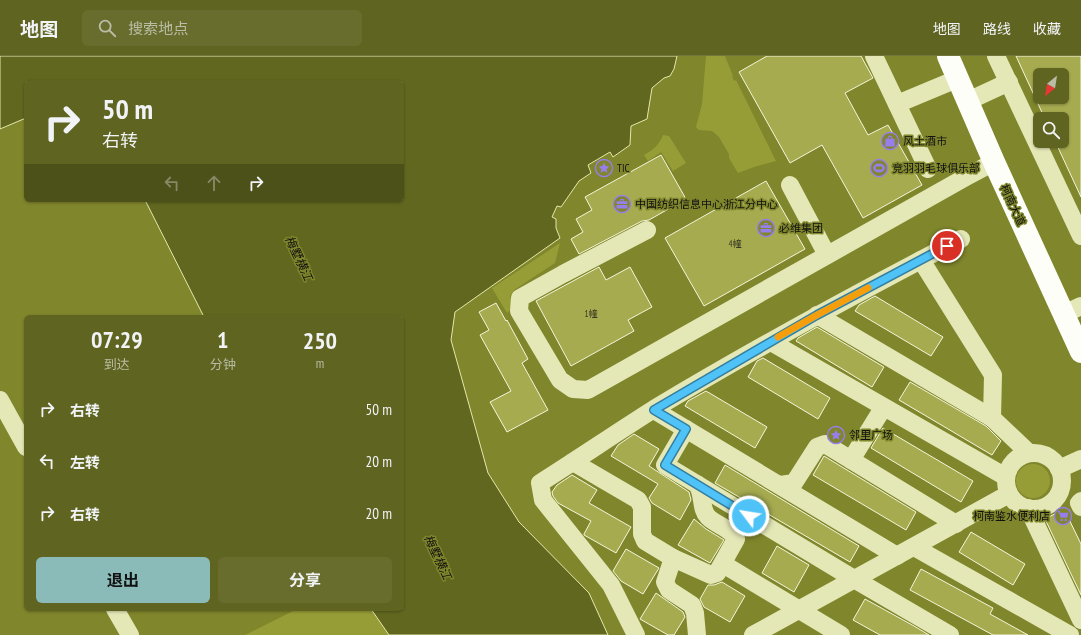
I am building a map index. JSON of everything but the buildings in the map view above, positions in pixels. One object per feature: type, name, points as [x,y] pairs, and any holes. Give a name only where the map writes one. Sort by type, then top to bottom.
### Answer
[{"type":"main road","name":"柯南大道","points":[[948,56],[994,162],[1072,310],[1081,352]]},
{"type":"street","points":[[874,56],[928,169]]},
{"type":"street","points":[[996,56],[1081,236]]},
{"type":"street","points":[[897,104],[957,78]]},
{"type":"street","points":[[968,101],[1008,82]]},
{"type":"street","points":[[647,230],[562,274],[520,298],[519,311],[560,380],[572,388],[588,390],[994,162]]},
{"type":"street","points":[[790,185],[827,255]]},
{"type":"street","points":[[636,635],[612,585],[543,500],[540,484],[654,410],[817,315],[961,239]]},
{"type":"street","points":[[921,260],[993,375],[992,418]]},
{"type":"street","points":[[817,315],[992,418],[1029,453]]},
{"type":"street","points":[[771,342],[1006,477]]},
{"type":"street","points":[[0,400],[24,443]]},
{"type":"street","points":[[851,460],[884,408]]},
{"type":"street","points":[[654,410],[897,556]]},
{"type":"street","points":[[686,429],[665,465],[950,635]]},
{"type":"street","points":[[780,485],[794,483],[816,447],[825,444],[956,524]]},
{"type":"street","points":[[1029,453],[1038,453],[1047,456],[1054,461],[1059,469],[1061,486],[1053,501],[1046,506],[1028,508],[1017,503],[1009,494],[1006,486],[1006,477],[1008,468],[1013,461],[1020,456],[1029,453]]},
{"type":"street","points":[[573,462],[638,500],[642,507],[642,534],[645,541],[673,558],[711,575],[717,573],[736,539],[733,533],[708,517],[704,510],[700,489],[697,484]]},
{"type":"street","points":[[1059,469],[1079,464]]},
{"type":"street","points":[[754,635],[1009,494]]},
{"type":"street","points":[[1081,501],[1079,503],[1081,507]]},
{"type":"street","points":[[1028,508],[1081,620]]},
{"type":"street","points":[[914,547],[1070,635]]},
{"type":"street","points":[[673,558],[665,582],[669,590],[692,605],[695,613],[698,635]]},
{"type":"street","points":[[723,564],[841,635]]},
{"type":"street","points":[[117,611],[130,635]]},
{"type":"shaded area","points":[[706,56],[725,56],[734,81],[736,80],[776,161],[738,173],[719,137],[712,131],[699,130],[696,127],[702,104]]},
{"type":"shaded area","points":[[663,135],[669,136],[686,163],[673,171],[661,152],[648,161],[644,155],[655,147]]},
{"type":"shaded area","points":[[560,243],[555,263],[514,290],[510,296],[513,307],[507,313],[492,288]]},
{"type":"shaded area","points":[[1033,464],[1045,469],[1050,481],[1045,493],[1033,498],[1021,493],[1016,481],[1021,469]]},
{"type":"shaded area","points":[[293,611],[372,611],[389,635],[245,635]]},
{"type":"water","name":"梅墅横江","points":[[0,56],[677,56],[674,69],[670,76],[664,78],[652,88],[647,119],[631,126],[630,145],[613,157],[610,152],[588,165],[591,173],[579,181],[561,207],[557,206],[552,217],[556,219],[556,228],[560,238],[455,312],[451,340],[488,473],[519,522],[589,593],[608,635],[389,635],[372,611],[404,611],[404,315],[203,315],[146,202],[404,202],[404,80],[24,80],[24,119],[0,129]]},
{"type":"slow traffic","points":[[778,337],[868,288]]},
{"type":"place","name":"风土酒市","points":[[890,141]]},
{"type":"place","name":"TIC","points":[[604,168]]},
{"type":"place","name":"竞羽羽毛球俱乐部","points":[[879,168]]},
{"type":"place","name":"中国纺织信息中心浙江分中心","points":[[622,204]]},
{"type":"place","name":"必维集团","points":[[766,228]]},
{"type":"place","name":"邻里广场","points":[[836,435]]},
{"type":"place","name":"柯南鉴水便利店","points":[[1063,516]]},
{"type":"route","points":[[749,516],[665,465],[686,429],[654,410],[817,315],[947,246]]}]
